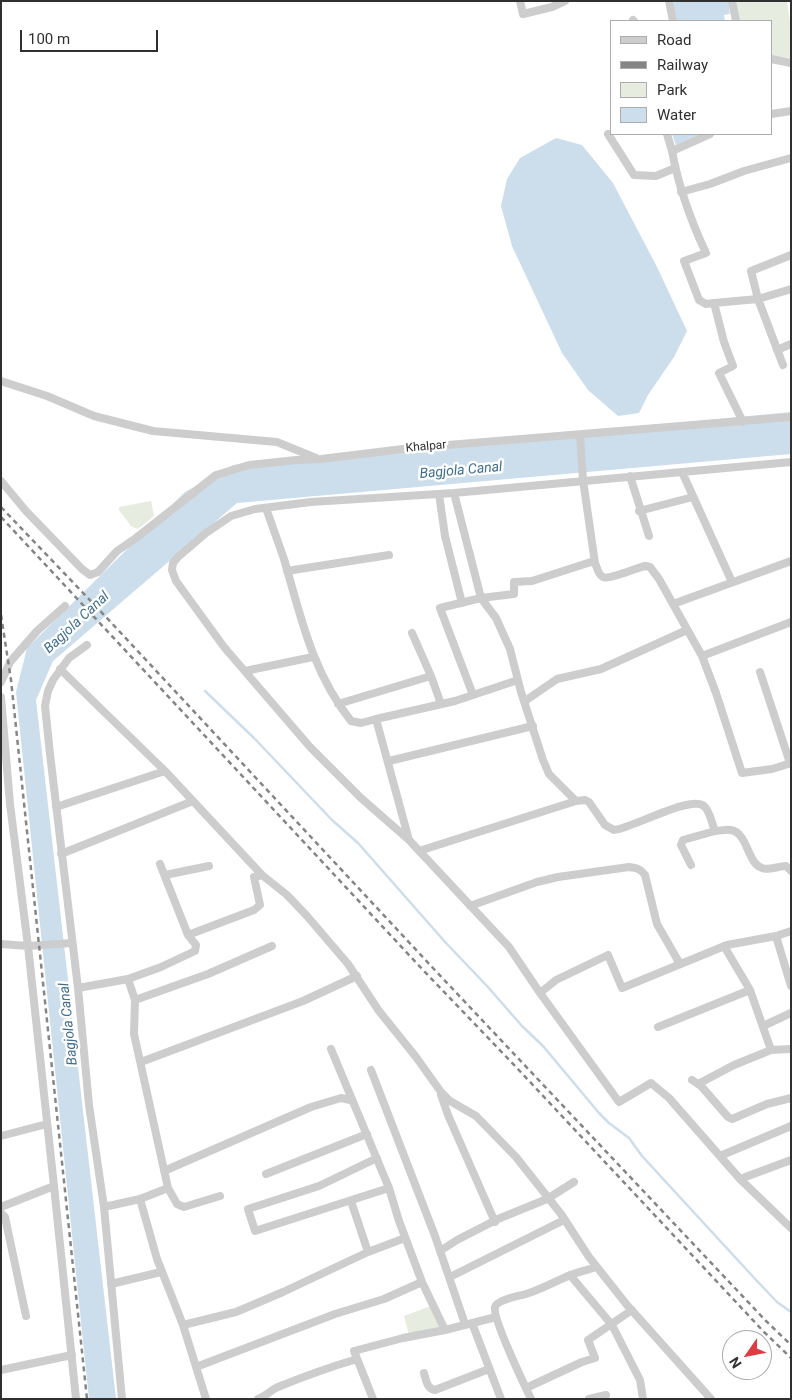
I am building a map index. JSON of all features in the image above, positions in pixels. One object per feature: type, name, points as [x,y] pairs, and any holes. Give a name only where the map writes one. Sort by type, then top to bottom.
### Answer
[{"type":"street","points":[[520,1],[523,14],[552,7],[565,1]]},
{"type":"street","points":[[669,1],[673,20]]},
{"type":"street","points":[[732,1],[736,20]]},
{"type":"street","points":[[772,59],[791,63]]},
{"type":"street","points":[[772,114],[791,111]]},
{"type":"street","points":[[608,134],[634,175],[656,176],[675,168]]},
{"type":"street","points":[[667,135],[690,220],[706,253],[684,261],[699,300],[706,304],[758,299],[791,289]]},
{"type":"street","points":[[672,152],[708,135]]},
{"type":"street","points":[[681,192],[791,158]]},
{"type":"street","points":[[783,365],[758,299],[751,271],[791,255]]},
{"type":"street","points":[[714,303],[724,342],[733,366],[719,373],[743,422]]},
{"type":"street","points":[[777,350],[791,344]]},
{"type":"street","points":[[1,381],[47,396],[94,416],[136,427],[153,431],[277,442],[320,460]]},
{"type":"street","name":"Khalpar","points":[[1,481],[26,511],[86,574],[90,575],[98,572],[117,551],[216,475],[249,465],[296,460],[320,460],[411,448],[791,417]]},
{"type":"street","points":[[580,435],[583,480],[595,563],[600,576],[604,578],[612,577],[645,566],[650,567],[659,579],[702,656],[742,773],[772,769],[790,763],[760,672]]},
{"type":"street","points":[[791,462],[454,493],[311,502],[266,508],[231,516],[206,533],[178,557],[173,563],[172,570],[176,581],[224,647],[310,747],[361,798],[409,840],[509,947],[619,1102],[651,1083],[669,1098],[740,1179],[791,1228]]},
{"type":"street","points":[[682,472],[732,582]]},
{"type":"street","points":[[630,476],[639,511],[649,536]]},
{"type":"street","points":[[454,493],[482,598],[496,618],[510,649],[543,760],[549,774],[576,801]]},
{"type":"street","points":[[439,494],[445,536],[462,603]]},
{"type":"street","points":[[639,511],[693,497]]},
{"type":"street","points":[[266,508],[313,657],[338,704],[351,721],[356,723],[441,704],[518,680]]},
{"type":"street","points":[[287,572],[389,555]]},
{"type":"street","points":[[673,604],[791,561]]},
{"type":"street","points":[[473,695],[440,608],[482,598],[514,594],[514,582],[532,580],[591,562],[595,563]]},
{"type":"street","points":[[1,682],[10,662],[37,630],[66,606]]},
{"type":"street","points":[[702,656],[791,622]]},
{"type":"street","points":[[524,701],[557,680],[601,669],[687,630]]},
{"type":"street","points":[[412,633],[441,704]]},
{"type":"street","points":[[87,645],[69,658],[60,669],[48,691],[45,706],[70,943],[78,988],[89,1105],[104,1207],[122,1399]]},
{"type":"street","points":[[245,671],[313,657]]},
{"type":"street","points":[[60,669],[165,771],[262,875],[287,895],[307,916],[357,976],[379,1011],[440,1092],[450,1102],[476,1116],[516,1157],[597,1267],[632,1310],[712,1399]]},
{"type":"street","points":[[338,704],[431,676]]},
{"type":"street","points":[[1,697],[6,805],[28,946],[76,1399]]},
{"type":"street","points":[[376,719],[409,840]]},
{"type":"street","points":[[389,761],[533,726]]},
{"type":"street","points":[[56,807],[165,771]]},
{"type":"street","points":[[419,851],[576,801],[585,800],[589,802],[605,825],[614,830],[685,805],[697,804],[703,806],[707,811],[715,831]]},
{"type":"street","points":[[61,854],[193,801]]},
{"type":"street","points":[[691,865],[681,845],[683,840],[715,831],[729,830],[736,832],[757,865],[761,868],[786,866],[791,871]]},
{"type":"street","points":[[78,988],[128,979],[161,967],[194,951],[196,945],[188,935],[160,864]]},
{"type":"street","points":[[165,875],[209,866]]},
{"type":"street","points":[[470,906],[551,878],[629,867],[636,868],[642,870],[645,875],[658,924],[680,964]]},
{"type":"street","points":[[188,935],[254,910],[260,905],[254,877],[262,875]]},
{"type":"street","points":[[540,993],[556,980],[608,955],[622,988],[724,946],[776,936],[791,931]]},
{"type":"street","points":[[776,936],[791,986]]},
{"type":"street","points":[[1,944],[28,946],[70,943]]},
{"type":"street","points":[[135,1000],[208,974],[272,946]]},
{"type":"street","points":[[724,946],[750,990],[771,1050]]},
{"type":"street","points":[[141,1062],[303,1001],[357,976]]},
{"type":"street","points":[[128,979],[135,1000],[134,1034],[168,1188],[177,1204],[184,1207],[220,1196]]},
{"type":"street","points":[[658,1027],[750,990]]},
{"type":"street","points":[[763,1026],[791,1013]]},
{"type":"street","points":[[331,1049],[350,1100],[367,1134],[389,1188],[422,1282],[445,1330]]},
{"type":"street","points":[[791,1049],[771,1050],[695,1082],[732,1119],[767,1104],[791,1098]]},
{"type":"street","points":[[371,1070],[440,1252],[501,1399]]},
{"type":"street","points":[[440,1092],[448,1115],[495,1222]]},
{"type":"street","points":[[164,1171],[311,1107],[341,1098],[350,1100]]},
{"type":"street","points":[[1,1136],[47,1124]]},
{"type":"street","points":[[720,1156],[791,1126]]},
{"type":"street","points":[[266,1174],[367,1134]]},
{"type":"street","points":[[377,1158],[319,1186],[248,1209],[256,1231],[389,1188]]},
{"type":"street","points":[[740,1179],[791,1160]]},
{"type":"street","points":[[440,1252],[457,1240],[547,1199],[574,1182]]},
{"type":"street","points":[[1,1207],[54,1186]]},
{"type":"street","points":[[104,1207],[140,1198],[168,1188]]},
{"type":"street","points":[[140,1198],[161,1272],[183,1325],[206,1399]]},
{"type":"street","points":[[351,1201],[368,1252]]},
{"type":"street","points":[[1,1213],[5,1217],[26,1316]]},
{"type":"street","points":[[450,1277],[564,1220]]},
{"type":"street","points":[[183,1325],[244,1308],[368,1252],[405,1238]]},
{"type":"street","points":[[531,1399],[496,1317],[494,1308],[497,1304],[530,1293],[570,1275],[597,1267]]},
{"type":"street","points":[[111,1284],[161,1272]]},
{"type":"street","points":[[570,1275],[611,1324],[640,1380],[643,1399]]},
{"type":"street","points":[[196,1367],[326,1317],[384,1299],[422,1282]]},
{"type":"street","points":[[526,1388],[582,1362],[595,1358],[588,1340],[632,1310]]},
{"type":"street","points":[[373,1399],[354,1351],[496,1317]]},
{"type":"street","points":[[1,1370],[72,1355]]},
{"type":"street","points":[[258,1399],[273,1390],[321,1369],[357,1359]]},
{"type":"street","points":[[424,1373],[428,1387],[431,1390],[435,1390],[489,1369]]},
{"type":"street","points":[[589,1399],[606,1395]]},
{"type":"green space","points":[[734,1],[787,1],[791,29],[791,58],[772,56],[772,20],[737,20]]},
{"type":"green space","points":[[151,501],[154,516],[137,529],[131,526],[119,510],[119,507]]},
{"type":"green space","points":[[436,1304],[442,1329],[409,1335],[404,1316]]},
{"type":"water","points":[[680,1],[730,1],[732,8],[729,9],[730,14],[724,15],[725,20],[675,20],[672,3]]},
{"type":"water","points":[[672,135],[698,135],[676,145]]},
{"type":"water","points":[[556,138],[582,145],[613,183],[657,267],[687,331],[674,357],[648,395],[639,413],[618,416],[588,390],[562,353],[512,246],[501,206],[507,179],[520,158]]},
{"type":"water","name":"Bagjola Canal","points":[[791,412],[791,454],[237,503],[53,661],[36,700],[116,1399],[89,1399],[16,692],[27,648],[185,492],[233,465]]},
{"type":"waterway","points":[[205,691],[254,738],[332,820],[358,843],[446,943],[522,1026],[543,1046],[599,1113],[629,1138],[642,1156],[757,1281],[777,1302],[791,1312]]},
{"type":"railway","points":[[1,507],[432,967],[766,1321],[791,1345]]},
{"type":"railway","points":[[1,517],[423,970],[764,1332],[791,1358]]},
{"type":"railway","points":[[1,615],[11,680],[87,1399]]}]
